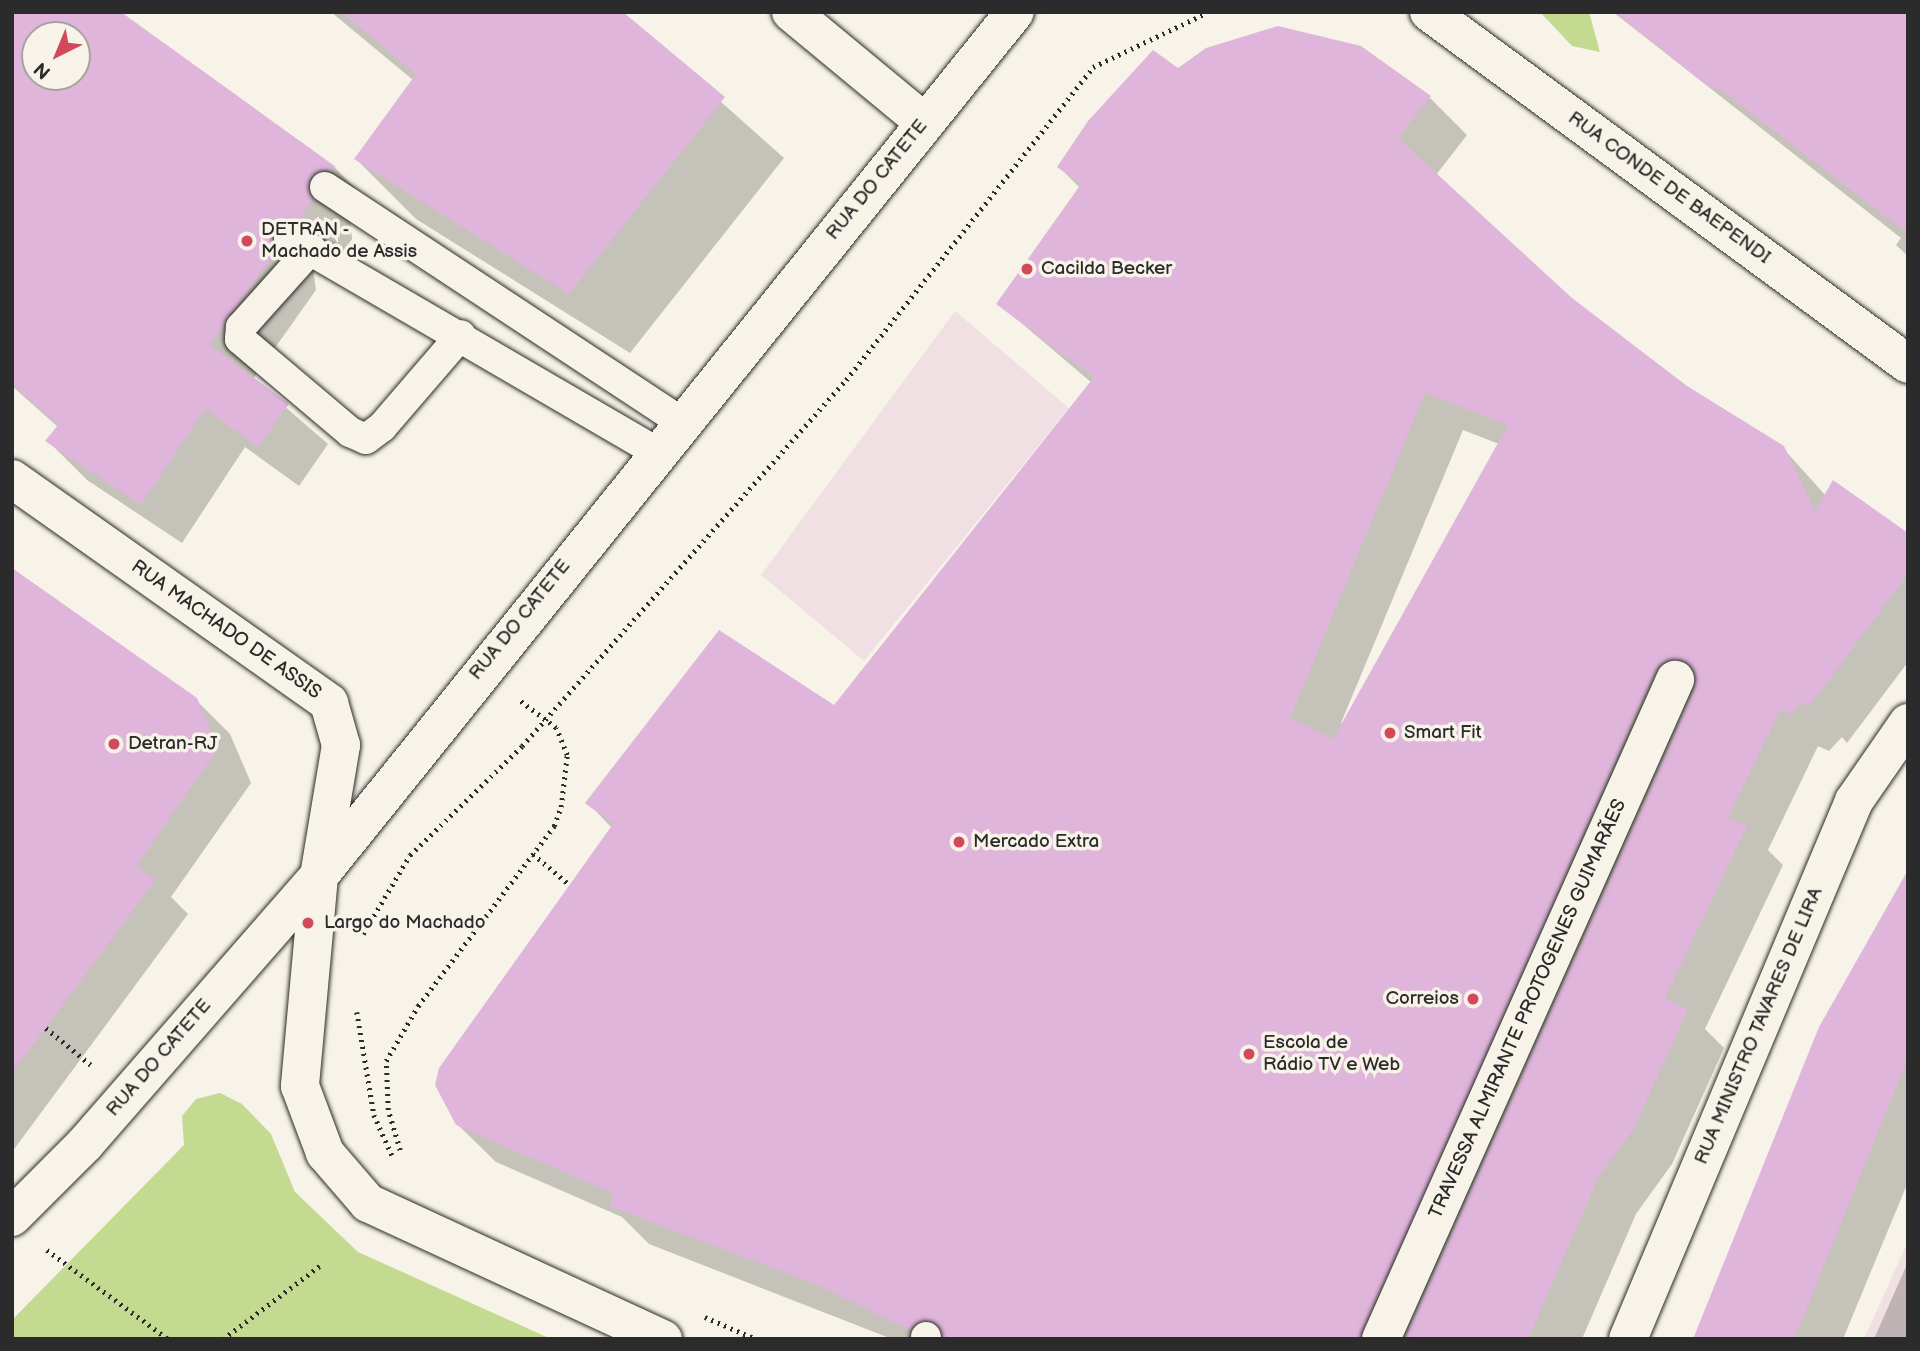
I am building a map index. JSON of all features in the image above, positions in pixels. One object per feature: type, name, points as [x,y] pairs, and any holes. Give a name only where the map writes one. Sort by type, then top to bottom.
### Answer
[{"type":"street","points":[[791,12],[924,122]]},
{"type":"street","name":"RUA DO CATETE","points":[[23,1229],[127,1095],[319,876],[656,452],[1015,12]]},
{"type":"street","name":"RUA CONDE DE BAEPENDI","points":[[1429,12],[1908,364]]},
{"type":"street","name":"RUA MACHADO DE ASSIS","points":[[12,480],[329,703],[341,745],[319,876]]},
{"type":"street","name":"TRAVESSA ALMIRANTE PROTOGENES GUIMARÃES","points":[[1381,1339],[1675,680]]},
{"type":"street","name":"RUA MINISTRO TAVARES DE LIRA","points":[[1628,1339],[1854,801],[1908,723]]},
{"type":"street","points":[[319,876],[300,1086],[325,1153],[368,1203],[663,1339]]},
{"type":"lane","points":[[325,187],[681,422]]},
{"type":"lane","points":[[461,335],[382,427],[366,439],[350,432],[240,339],[241,327],[300,243],[461,335],[656,452]]},
{"type":"path","points":[[355,948],[410,855],[522,747],[846,380],[1093,67],[1206,13]]},
{"type":"path","points":[[400,1150],[388,1110],[386,1061],[418,1006],[533,853],[561,807],[567,755],[556,728]]},
{"type":"path","points":[[533,853],[570,885]]},
{"type":"path","points":[[354,998],[374,1115],[398,1167]]},
{"type":"path","points":[[46,1028],[127,1095]]},
{"type":"path","points":[[23,1229],[168,1339]]},
{"type":"path","points":[[223,1339],[321,1265]]},
{"type":"path","points":[[691,1311],[756,1339]]},
{"type":"shaded area","points":[[955,311],[1069,408],[864,661],[761,575]]},
{"type":"shaded area","points":[[1908,1241],[1908,1339],[1864,1339]]},
{"type":"green space","points":[[1540,12],[1589,12],[1600,52],[1572,46]]},
{"type":"green space","points":[[220,1093],[242,1104],[271,1134],[295,1192],[358,1252],[551,1339],[12,1339],[12,1320],[184,1145],[182,1116],[196,1099]]},
{"type":"building","points":[[12,12],[121,12],[336,167],[311,177],[313,199],[297,223],[274,229],[277,250],[210,345],[289,404],[258,447],[205,409],[141,505],[45,441],[58,425],[12,384]]},
{"type":"building","points":[[341,12],[623,12],[725,97],[569,294],[354,159],[416,74]]},
{"type":"building","points":[[1614,12],[1908,12],[1908,234],[1716,86],[1713,90]]},
{"type":"building","points":[[1278,26],[1361,46],[1431,96],[1398,138],[1572,298],[1687,386],[1784,446],[1815,511],[1833,480],[1908,533],[1908,574],[1809,707],[1803,701],[1791,714],[1780,710],[1728,818],[1747,826],[1665,998],[1688,1009],[1634,1128],[1599,1176],[1528,1339],[1405,1339],[1695,689],[1693,668],[1683,660],[1663,662],[1655,671],[1360,1339],[943,1339],[934,1322],[918,1322],[910,1330],[817,1285],[609,1206],[614,1194],[456,1125],[435,1085],[439,1068],[613,824],[585,803],[719,630],[834,705],[1094,377],[996,304],[1081,184],[1057,167],[1088,121],[1153,50],[1178,68],[1206,48]],"holes":[[[1425,393],[1508,425],[1333,739],[1290,718]]]},
{"type":"building","points":[[12,568],[197,698],[218,749],[136,866],[156,879],[12,1073]]},
{"type":"building","points":[[1908,870],[1908,1058],[1794,1339],[1693,1339],[1819,1027]]},
{"type":"place","name":"DETRAN - Machado de Assis","points":[[247,241]]},
{"type":"place","name":"Cacilda Becker","points":[[1027,269]]},
{"type":"place","name":"Smart Fit","points":[[1390,733]]},
{"type":"place","name":"Detran-RJ","points":[[114,744]]},
{"type":"place","name":"Mercado Extra","points":[[959,842]]},
{"type":"place","name":"Largo do Machado","points":[[308,923]]},
{"type":"place","name":"Correios","points":[[1473,999]]},
{"type":"place","name":"Escola de Rádio TV e Web","points":[[1249,1054]]}]
